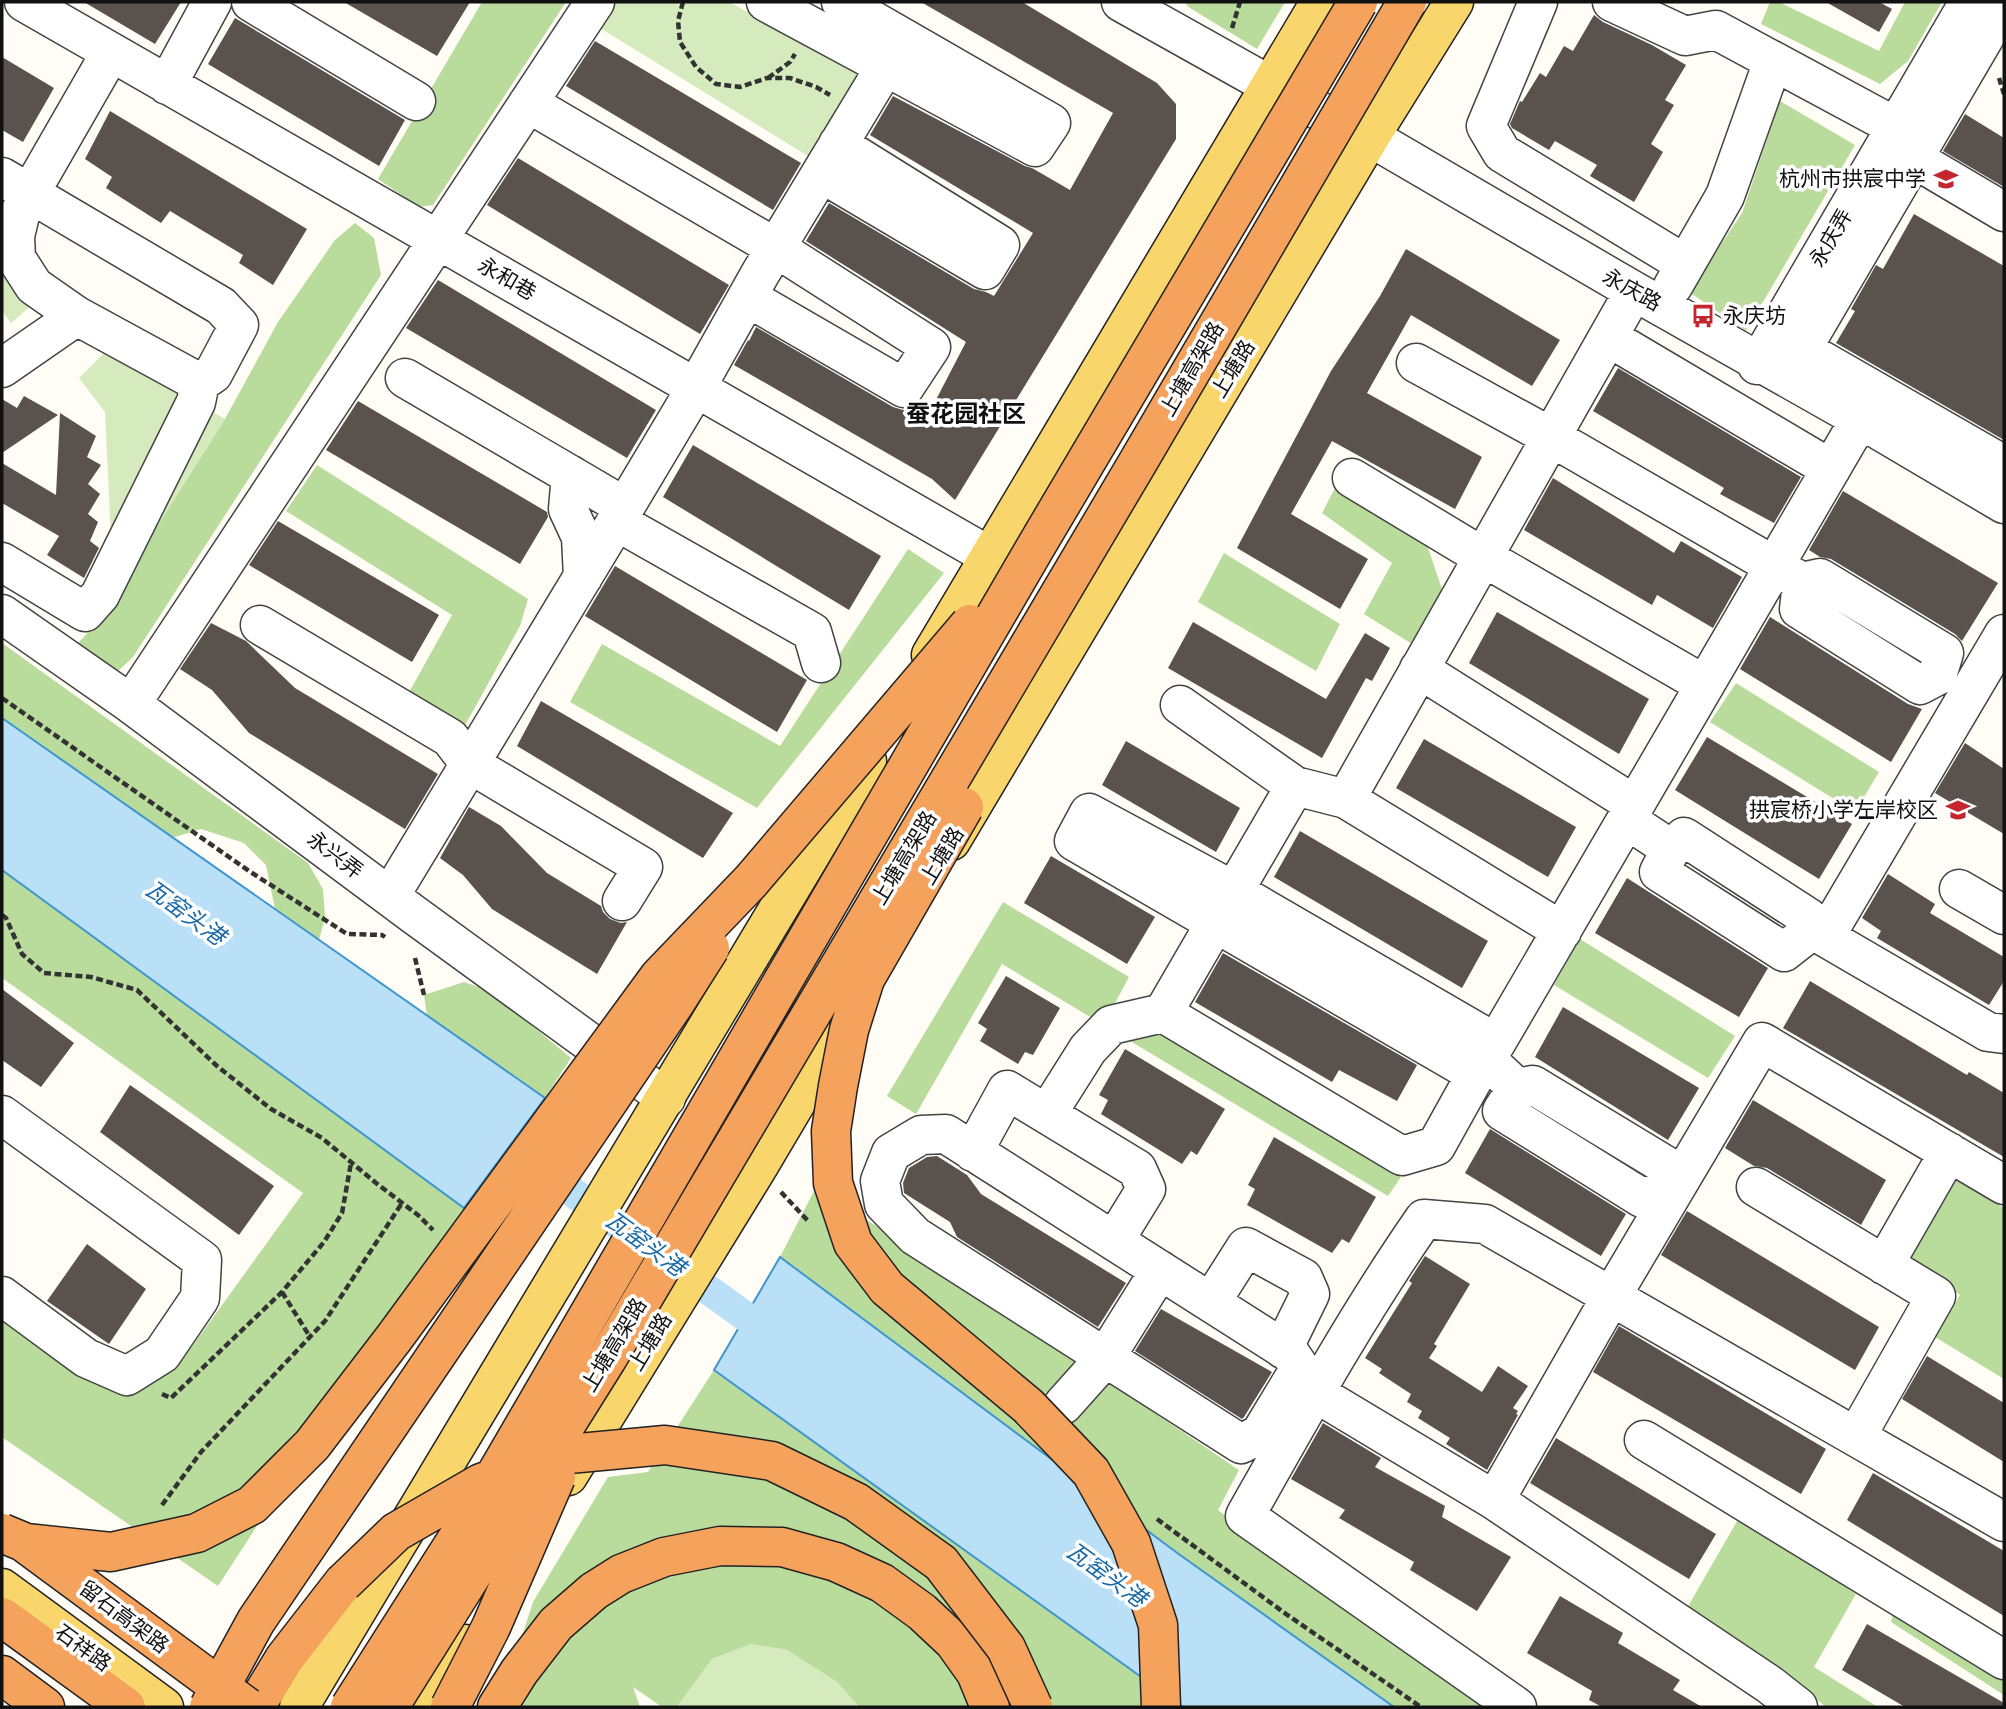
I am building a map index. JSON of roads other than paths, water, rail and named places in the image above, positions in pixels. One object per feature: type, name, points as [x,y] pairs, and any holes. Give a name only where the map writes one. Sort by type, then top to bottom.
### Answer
[{"type":"highway","name":"上塘高架路","points":[[350,1707],[471,1517],[1035,548],[1358,2]]},
{"type":"highway","name":"上塘高架路","points":[[390,1707],[614,1374],[1138,462],[1407,2]]},
{"type":"highway","points":[[1138,462],[1098,576],[865,979],[849,1030],[831,1131],[833,1183],[853,1242],[887,1288],[1028,1406],[1091,1472],[1131,1544],[1158,1625],[1161,1707]]},
{"type":"highway","points":[[2,1533],[26,1543],[111,1552],[197,1533],[252,1505],[312,1445],[394,1338],[659,977],[751,881],[1035,548]]},
{"type":"highway","points":[[209,1707],[256,1621],[676,1003],[751,881]]},
{"type":"highway","points":[[450,1707],[614,1374]]},
{"type":"highway","points":[[255,1707],[284,1658],[343,1583],[396,1532],[481,1483],[558,1455],[665,1445],[772,1461],[856,1502],[941,1563],[1006,1648],[1033,1707]]},
{"type":"highway","name":"留石高架路","points":[[2,1526],[247,1707]]},
{"type":"highway","points":[[497,1707],[519,1672],[556,1624],[594,1591],[621,1574],[664,1557],[719,1546],[782,1546],[836,1562],[881,1583],[922,1612],[954,1642],[976,1673],[990,1707]]},
{"type":"highway","points":[[2,1617],[126,1707]]},
{"type":"highway","points":[[2,1675],[43,1706]]},
{"type":"highway","points":[[2,1687],[43,1706]]},
{"type":"main road","points":[[299,1707],[1320,2]]},
{"type":"main road","name":"上塘路","points":[[426,1707],[614,1374],[758,1167],[1370,137],[1454,2]]},
{"type":"main road","name":"石祥路","points":[[2,1588],[164,1707]]},
{"type":"street","name":"永和巷","points":[[24,2],[989,556]]},
{"type":"street","points":[[167,85],[212,2]]},
{"type":"street","points":[[251,2],[416,102]]},
{"type":"street","points":[[131,704],[595,2]]},
{"type":"street","points":[[766,2],[894,53]]},
{"type":"street","points":[[841,2],[894,53]]},
{"type":"street","points":[[1121,2],[1271,86]]},
{"type":"street","points":[[1538,2],[1486,126],[1502,153],[1685,264]]},
{"type":"street","points":[[1612,2],[1685,36],[1717,16],[1773,61],[1905,142],[2004,212]]},
{"type":"street","name":"永庆弄","points":[[1758,363],[1905,142],[1982,11]]},
{"type":"street","points":[[16,186],[111,52]]},
{"type":"street","points":[[390,896],[894,53]]},
{"type":"street","points":[[1346,799],[1608,337],[1685,264],[1725,196],[1773,61]]},
{"type":"street","name":"永庆路","points":[[1271,86],[1370,137],[2004,504]]},
{"type":"street","points":[[528,103],[776,248],[931,347],[904,388],[747,297]]},
{"type":"street","points":[[1905,142],[1802,349],[2004,465]]},
{"type":"street","points":[[16,186],[22,207],[15,236],[16,258],[34,286],[77,316],[200,383]]},
{"type":"street","points":[[2,562],[85,612],[100,595],[196,402],[200,383],[213,374],[239,325],[221,306],[16,186]]},
{"type":"street","points":[[2,368],[77,316]]},
{"type":"street","points":[[1608,337],[1831,469]]},
{"type":"street","points":[[1416,363],[1788,574]]},
{"type":"street","points":[[405,378],[570,475],[620,514],[812,632],[821,663]]},
{"type":"street","points":[[1047,1114],[1088,1049],[1111,1025],[1163,1013],[1402,1156],[1436,1146],[1705,685],[1788,574],[1831,469],[1860,419]]},
{"type":"street","points":[[570,475],[568,509],[581,537],[583,577]]},
{"type":"street","points":[[1352,478],[1705,685]]},
{"type":"street","name":"永兴弄","points":[[2,614],[131,704],[666,1098]]},
{"type":"street","points":[[260,625],[450,738],[470,764],[643,867],[622,901]]},
{"type":"street","points":[[2004,634],[1825,937],[1987,1032],[2004,1034]]},
{"type":"street","points":[[1419,669],[1631,812],[1671,849]]},
{"type":"street","points":[[1180,705],[1295,786],[1346,799],[1562,931]]},
{"type":"street","points":[[1163,1013],[1295,786]]},
{"type":"street","points":[[1486,1059],[1215,923],[1074,841],[1089,814],[1234,891],[1486,1059],[1517,1088]]},
{"type":"street","points":[[1959,889],[2004,915]]},
{"type":"street","points":[[1494,1500],[1762,1042],[2004,1185]]},
{"type":"street","points":[[973,1152],[1007,1090],[1137,1169],[1146,1189],[1114,1241]]},
{"type":"street","points":[[2,1115],[202,1260],[200,1298],[162,1354],[127,1376],[86,1358],[2,1296]]},
{"type":"street","points":[[946,1134],[973,1152],[1290,1353],[1300,1368],[1260,1434],[1241,1444],[915,1236],[884,1203],[880,1181],[891,1153],[921,1135],[946,1134]]},
{"type":"street","points":[[1884,1265],[1949,1152]]},
{"type":"street","points":[[1756,1187],[1936,1296],[1856,1437]]},
{"type":"street","points":[[1517,1707],[1245,1516],[1314,1392],[1424,1219],[1485,1224],[2004,1522]]},
{"type":"street","points":[[1211,1303],[1246,1247],[1303,1278],[1310,1294],[1283,1349]]},
{"type":"street","points":[[1063,1405],[1105,1358],[1160,1270]]},
{"type":"street","points":[[1314,1392],[1494,1500],[1770,1685],[1798,1707]]},
{"type":"street","points":[[1644,1440],[2004,1660]]},
{"type":"water","points":[[2,718],[545,1098],[464,1208],[2,870]]},
{"type":"water","points":[[780,1257],[1180,1555],[1394,1707],[1183,1707],[714,1370]]},
{"type":"waterway","name":"瓦窑头港","points":[[539,1168],[777,1339]]},
{"type":"place","name":"杭州市拱宸中学","points":[[1946,179]]},
{"type":"place","name":"永庆坊","points":[[1703,316]]},
{"type":"place","name":"拱宸桥小学左岸校区","points":[[1958,810]]},
{"type":"district","name":"蚕花园社区","points":[[966,414]]}]
